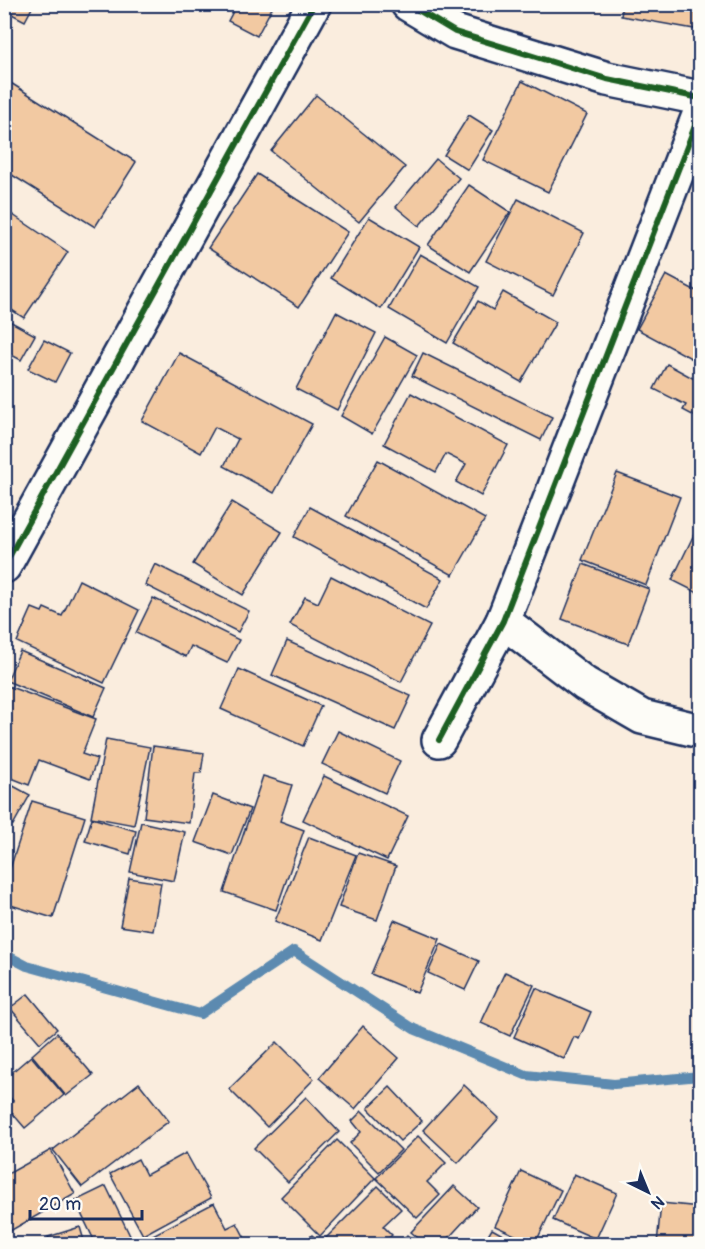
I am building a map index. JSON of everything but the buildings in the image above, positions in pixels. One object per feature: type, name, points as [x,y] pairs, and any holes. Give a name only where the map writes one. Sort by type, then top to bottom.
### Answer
[{"type":"street","points":[[4,566],[314,4]]},
{"type":"street","points":[[408,4],[455,32],[607,79],[700,98]]},
{"type":"street","points":[[439,740],[503,621],[700,113]]},
{"type":"street","points":[[503,621],[585,684],[642,717],[700,731]]},
{"type":"waterway","points":[[4,954],[27,966],[200,1014],[294,951],[414,1029],[526,1075],[614,1084],[700,1076]]},
{"type":"cycle path","points":[[4,566],[314,4]]},
{"type":"cycle path","points":[[408,4],[455,32],[607,79],[700,98]]},
{"type":"cycle path","points":[[439,740],[503,621],[700,113]]}]
